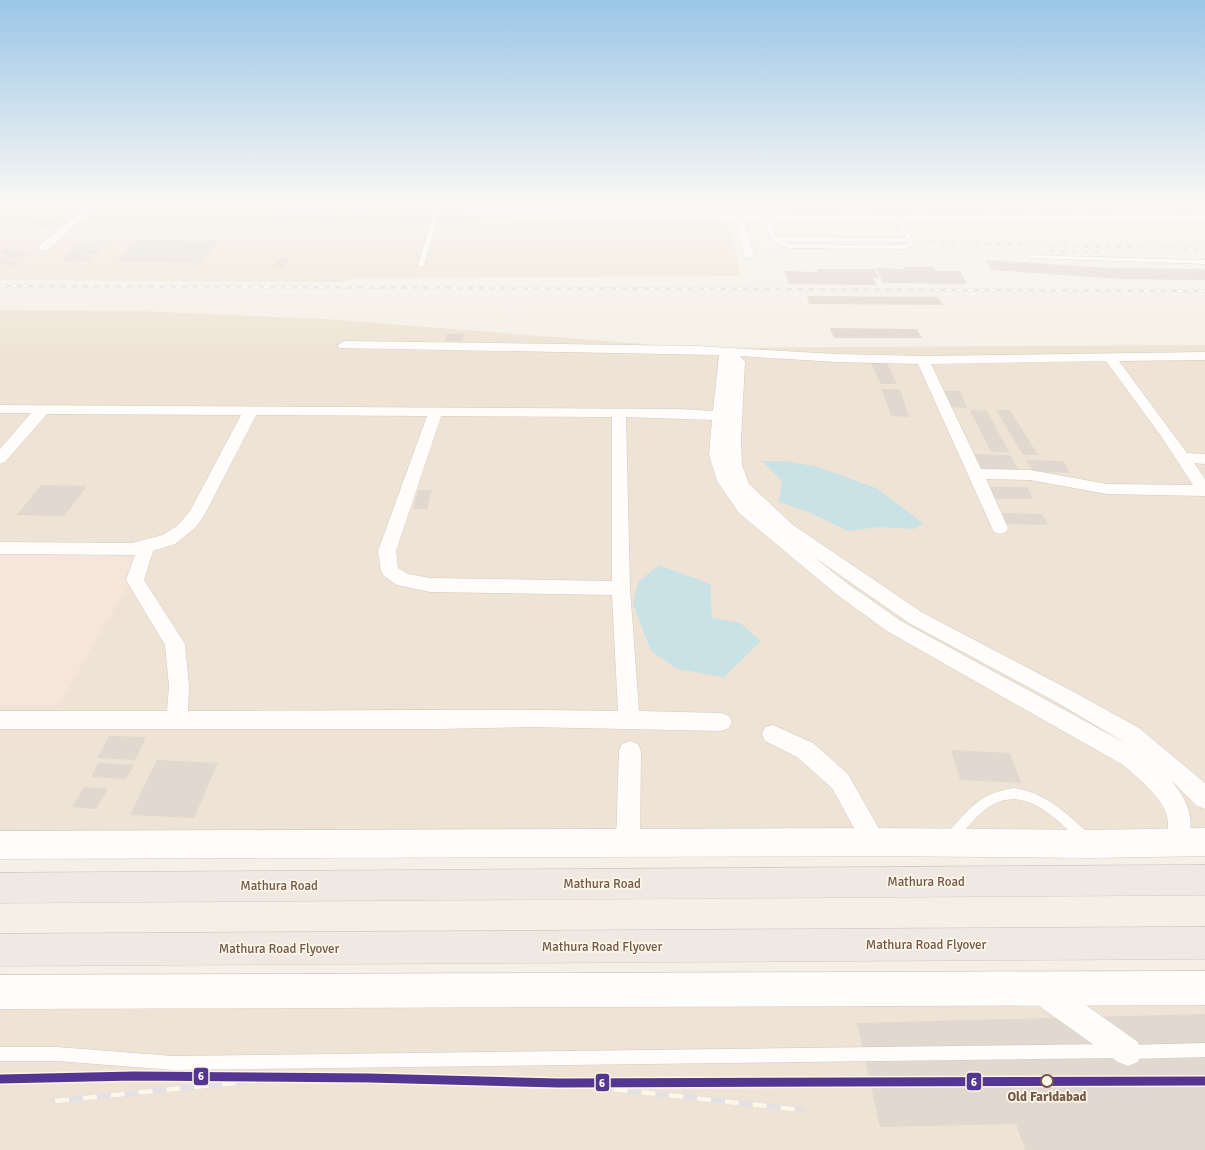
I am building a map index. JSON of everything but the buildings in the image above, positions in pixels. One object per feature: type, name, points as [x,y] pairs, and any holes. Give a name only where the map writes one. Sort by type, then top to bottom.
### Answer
[{"type":"highway","name":"Mathura Road","points":[[0,888],[1205,880]]},
{"type":"highway","name":"Mathura Road Flyover","points":[[0,950],[1205,943]]},
{"type":"main road","points":[[0,845],[874,842],[945,844],[1092,844],[1205,842]]},
{"type":"main road","points":[[0,992],[1205,988]]},
{"type":"street","points":[[344,345],[727,351],[836,358],[923,360],[1205,356]]},
{"type":"street","points":[[727,351],[724,362],[718,455],[725,481],[745,509],[842,589],[894,626],[1131,758],[1153,776],[1175,805],[1180,822],[1176,842]]},
{"type":"street","points":[[727,351],[738,362],[733,433],[734,465],[742,486],[787,529],[916,618],[1065,697],[1131,735],[1186,779],[1205,798]]},
{"type":"street","points":[[1110,358],[1204,491]]},
{"type":"street","points":[[923,360],[1000,528]]},
{"type":"street","points":[[0,409],[251,410],[435,413],[680,413],[721,416]]},
{"type":"street","points":[[0,459],[43,409]]},
{"type":"street","points":[[0,548],[132,549],[146,547],[172,539],[188,527],[197,514],[251,410]]},
{"type":"street","points":[[435,413],[387,551],[390,571],[403,580],[430,585],[621,588]]},
{"type":"street","points":[[619,413],[621,588],[629,721]]},
{"type":"street","points":[[1181,457],[1205,459]]},
{"type":"street","points":[[976,474],[1030,475],[1107,489],[1204,491]]},
{"type":"street","points":[[146,547],[135,580],[175,644],[179,686],[177,720]]},
{"type":"street","points":[[0,720],[530,718],[721,722]]},
{"type":"street","points":[[773,734],[805,750],[840,781],[874,842]]},
{"type":"street","points":[[628,843],[630,751]]},
{"type":"street","points":[[1038,988],[1128,1052]]},
{"type":"lane","points":[[421,265],[424,255]]},
{"type":"lane","points":[[1028,256],[1205,262]]},
{"type":"lane","points":[[945,844],[985,803],[1001,794],[1016,792],[1034,797],[1054,810],[1092,844]]},
{"type":"lane","points":[[0,1054],[57,1054],[173,1063],[1205,1050]]},
{"type":"shaded area","points":[[0,255],[736,255],[741,276],[352,278],[341,282],[0,280]]},
{"type":"shaded area","points":[[0,310],[140,311],[325,319],[694,348],[1205,345],[1205,838],[0,854]]},
{"type":"shaded area","points":[[0,553],[147,553],[59,705],[0,705]]},
{"type":"shaded area","points":[[1205,1001],[1205,1150],[0,1150],[0,1003]]},
{"type":"water","points":[[762,461],[785,461],[818,467],[876,488],[923,523],[914,529],[879,527],[848,531],[806,511],[779,502],[782,481]]},
{"type":"water","points":[[659,565],[710,584],[712,618],[740,623],[761,641],[724,677],[678,669],[651,651],[633,604],[638,582]]},
{"type":"railway","points":[[0,286],[1205,291]]},
{"type":"railway","points":[[55,1101],[283,1078]]},
{"type":"railway","points":[[558,1083],[802,1110]]},
{"type":"transit line","name":"6","points":[[0,1079],[134,1076],[370,1078],[558,1083],[1205,1081]]},
{"type":"place","name":"Old Faridabad","points":[[1047,1081]]}]
